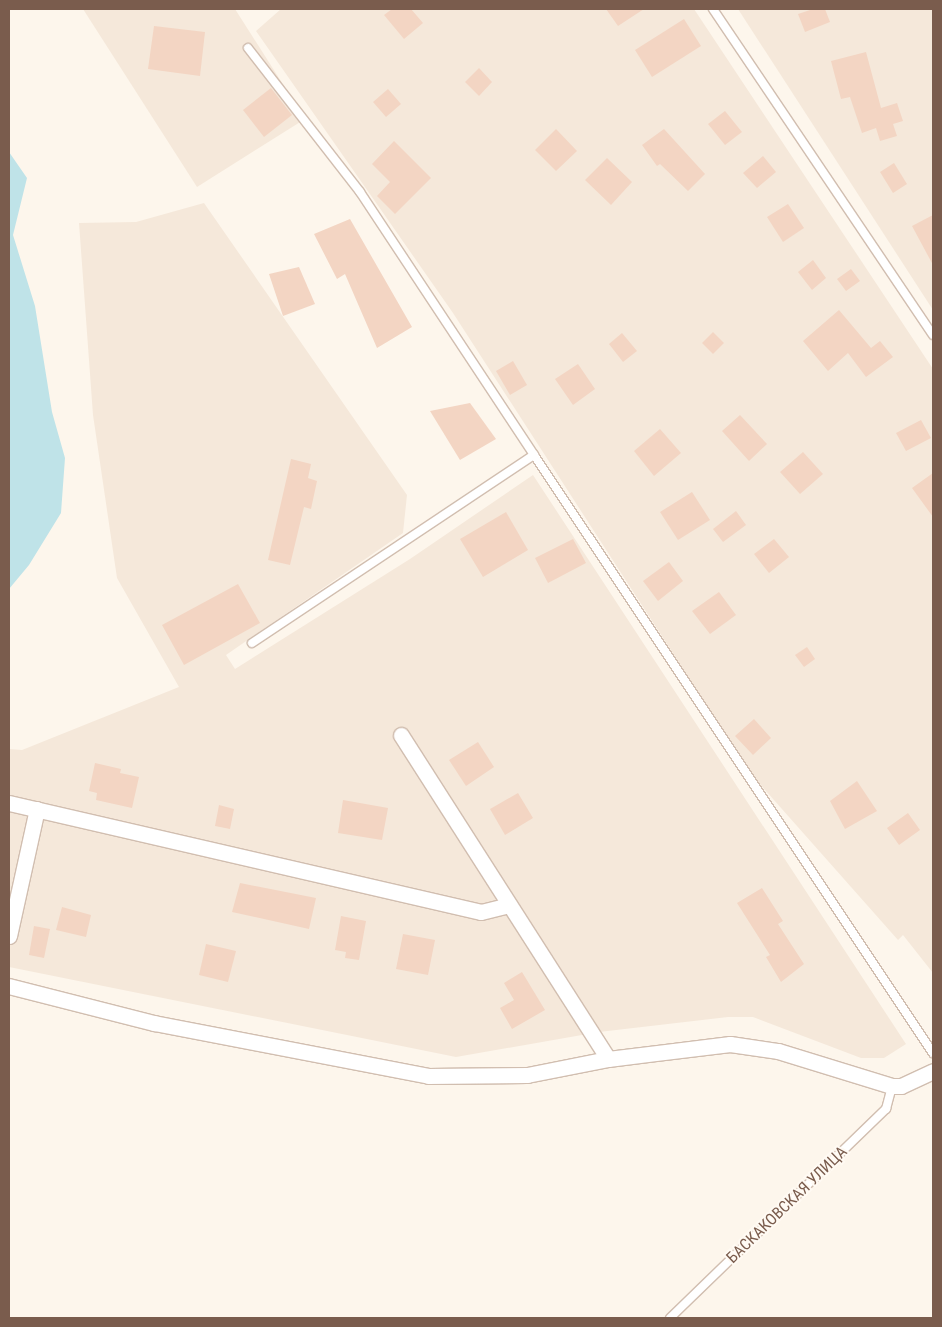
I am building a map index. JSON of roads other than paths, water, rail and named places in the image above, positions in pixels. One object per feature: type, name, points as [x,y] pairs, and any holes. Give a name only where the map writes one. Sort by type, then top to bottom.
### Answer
[{"type":"street","points":[[400,735],[608,1059]]},
{"type":"street","points":[[9,803],[481,912],[509,904]]},
{"type":"street","points":[[9,936],[36,809]]},
{"type":"street","points":[[9,986],[154,1023],[428,1076],[527,1075],[608,1059],[730,1044],[778,1052],[897,1086],[933,1071]]},
{"type":"lane","points":[[713,9],[933,335]]},
{"type":"lane","points":[[248,48],[360,192],[933,1053]]},
{"type":"lane","points":[[252,643],[534,455]]},
{"type":"lane","name":"БАСКАКОВСКАЯ УЛИЦА","points":[[670,1318],[886,1109],[897,1086]]},
{"type":"water","points":[[9,152],[27,178],[13,235],[35,306],[52,412],[65,458],[61,513],[29,565],[9,589]]}]
